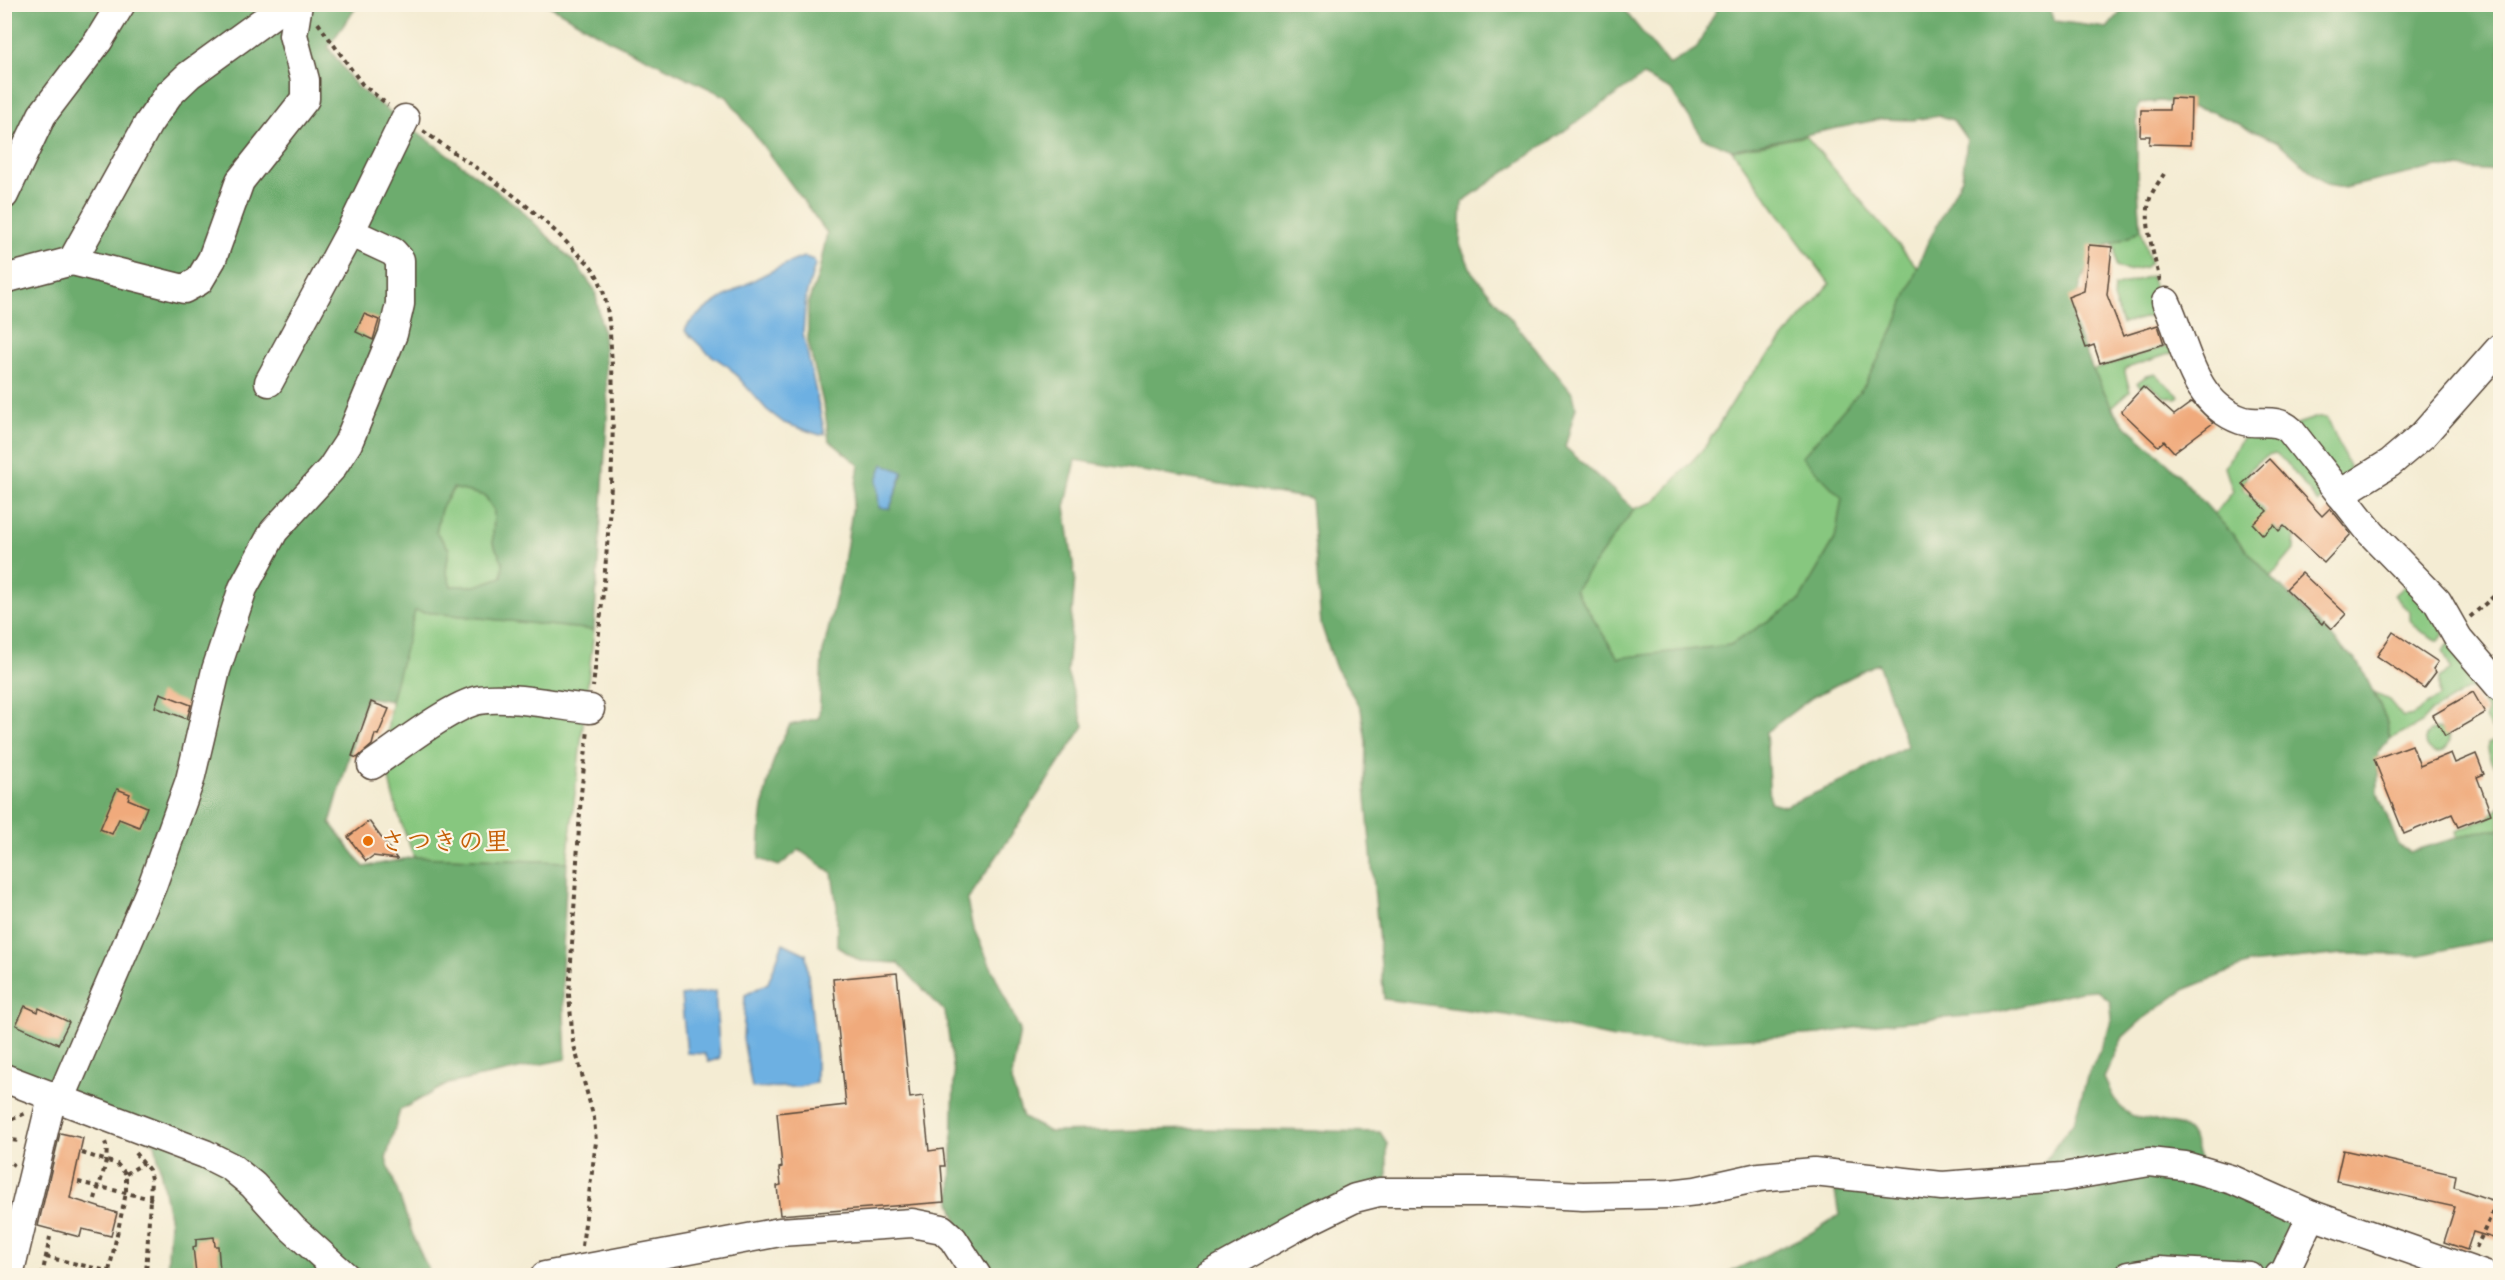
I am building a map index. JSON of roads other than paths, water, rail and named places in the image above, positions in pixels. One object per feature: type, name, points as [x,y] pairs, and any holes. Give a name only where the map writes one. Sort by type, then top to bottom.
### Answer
[{"type":"lane","points":[[4,195],[42,115],[99,40],[121,4]]},
{"type":"lane","points":[[4,279],[72,261],[184,289],[199,281],[212,259],[240,182],[305,99],[305,80],[287,10],[189,75],[169,94],[148,124],[72,261]]},
{"type":"lane","points":[[268,382],[350,232],[405,119]]},
{"type":"lane","points":[[9,1275],[56,1099],[152,886],[190,780],[216,670],[243,588],[274,531],[331,469],[348,443],[393,334],[400,304],[400,260],[393,252],[350,232]]},
{"type":"lane","points":[[2166,302],[2193,376],[2203,390],[2215,403],[2240,420],[2284,424],[2371,533],[2437,601],[2454,631],[2500,687]]},
{"type":"lane","points":[[2340,494],[2390,463],[2423,435],[2500,348]]},
{"type":"lane","points":[[372,765],[452,712],[466,704],[480,700],[499,699],[590,710]]},
{"type":"lane","points":[[4,1078],[205,1154],[231,1167],[252,1185],[293,1229],[345,1275]]},
{"type":"lane","points":[[1208,1275],[1355,1198],[1379,1192],[1501,1192],[1583,1196],[1670,1194],[1696,1191],[1759,1177],[1814,1172],[1942,1186],[2063,1177],[2149,1162],[2185,1166],[2233,1179],[2312,1215],[2477,1272]]},
{"type":"lane","points":[[2279,1275],[2284,1274],[2289,1266],[2312,1215]]},
{"type":"lane","points":[[545,1275],[578,1273],[780,1232],[912,1223],[942,1230],[953,1239],[977,1275]]},
{"type":"lane","points":[[2129,1275],[2159,1271],[2250,1275]]},
{"type":"water","points":[[805,257],[814,260],[815,265],[806,296],[803,333],[825,434],[820,435],[784,423],[767,410],[729,367],[708,353],[685,331],[690,322],[719,300],[777,268]]},
{"type":"water","points":[[883,464],[903,472],[890,508],[879,508],[877,480]]},
{"type":"water","points":[[783,943],[806,954],[816,1057],[816,1083],[798,1087],[752,1088],[743,1039],[745,995],[768,983]]},
{"type":"water","points":[[715,991],[720,1058],[709,1062],[705,1054],[687,1053],[681,996]]},
{"type":"place","name":"さつきの里","points":[[368,841]]}]
